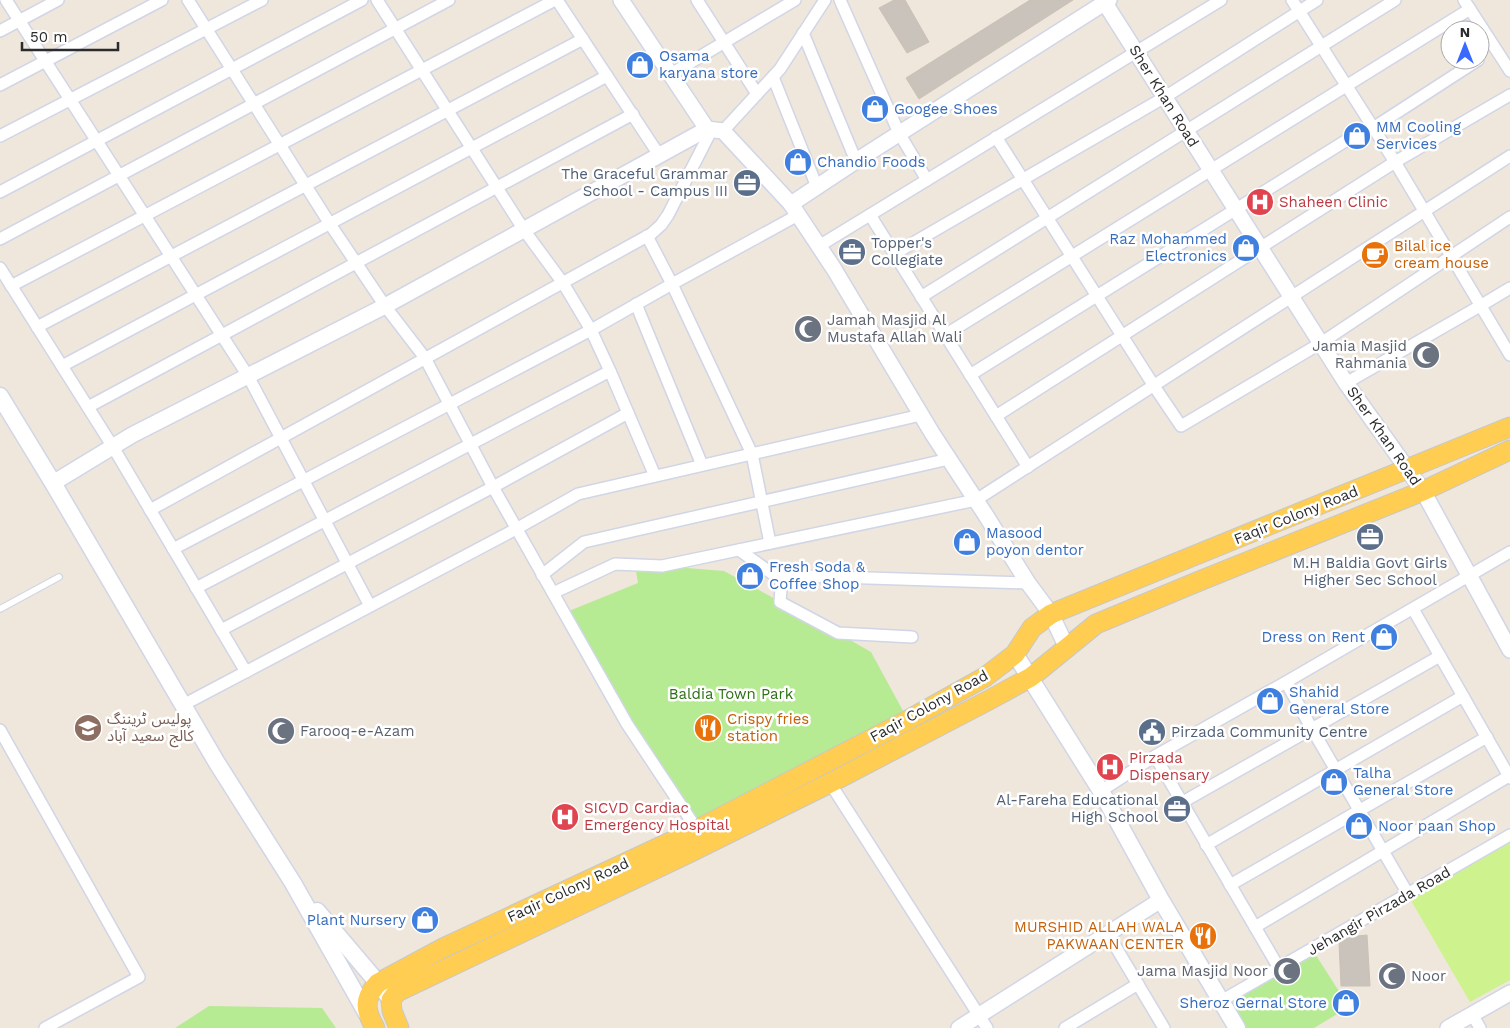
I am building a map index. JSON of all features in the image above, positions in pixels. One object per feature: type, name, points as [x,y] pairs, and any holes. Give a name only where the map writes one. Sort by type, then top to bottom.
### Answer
[{"type":"main road","points":[[0,396],[217,763],[293,883],[371,1021]]},
{"type":"main road","name":"Faqir Colony Road","points":[[391,1000],[397,992],[408,986],[701,837],[985,677],[1016,654],[1032,628],[1052,614],[1510,427]]},
{"type":"main road","name":"Faqir Colony Road","points":[[378,983],[443,948],[830,783],[991,700],[1030,677],[1096,624],[1423,491],[1510,450]]},
{"type":"main road","points":[[1016,654],[1101,791],[1161,900],[1237,1028]]},
{"type":"main road","points":[[293,883],[391,1000],[392,1011],[399,1028]]},
{"type":"main road","points":[[371,1021],[368,998],[372,989],[378,983]]},
{"type":"street","points":[[6,0],[248,376],[370,606]]},
{"type":"street","points":[[0,31],[58,0]]},
{"type":"street","points":[[0,85],[162,0]]},
{"type":"street","points":[[188,0],[330,224],[385,306],[425,358],[516,528],[626,724],[701,837]]},
{"type":"street","points":[[0,136],[262,0]]},
{"type":"street","points":[[0,192],[362,0]]},
{"type":"street","points":[[378,0],[524,230],[563,283],[591,330],[655,476]]},
{"type":"street","points":[[0,239],[449,0]]},
{"type":"street","points":[[12,286],[556,0],[659,155]]},
{"type":"street","points":[[621,0],[671,74],[714,130],[795,210],[834,269],[921,415],[1028,583],[1052,614],[1067,648]]},
{"type":"street","points":[[697,0],[757,94]]},
{"type":"street","points":[[671,74],[795,0]]},
{"type":"street","points":[[840,0],[899,133],[927,180]]},
{"type":"street","points":[[819,246],[1221,0]]},
{"type":"street","points":[[1292,0],[1395,162],[1510,355]]},
{"type":"street","points":[[894,254],[1165,97],[1317,0]]},
{"type":"street","points":[[921,297],[1395,0]]},
{"type":"street","points":[[173,549],[450,405],[591,330],[672,284],[795,210],[817,187],[1106,1]]},
{"type":"street","name":"Sher Khan Road","points":[[1106,1],[1136,52],[1346,383],[1423,491],[1510,650]]},
{"type":"street","points":[[53,483],[132,435],[385,306],[659,155],[714,130],[774,77],[804,33],[821,2]]},
{"type":"street","points":[[945,335],[1346,85],[1467,4],[1510,71]]},
{"type":"street","points":[[804,33],[856,161]]},
{"type":"street","points":[[37,327],[583,39]]},
{"type":"street","points":[[1490,53],[1496,49]]},
{"type":"street","points":[[970,375],[1461,70]]},
{"type":"street","points":[[62,366],[607,76]]},
{"type":"street","points":[[774,77],[817,187]]},
{"type":"street","points":[[996,416],[1395,162],[1510,95]]},
{"type":"street","points":[[88,407],[632,114]]},
{"type":"street","points":[[150,510],[647,236],[661,225],[668,214],[714,130]]},
{"type":"street","points":[[996,137],[1096,296],[1181,426],[1321,343],[1510,217]]},
{"type":"street","points":[[553,593],[615,564],[662,566],[976,500],[1510,156]]},
{"type":"street","points":[[870,215],[1028,466]]},
{"type":"street","points":[[647,236],[672,284],[752,454],[770,543]]},
{"type":"street","points":[[0,268],[113,447],[246,672]]},
{"type":"street","points":[[1346,383],[1510,288]]},
{"type":"street","points":[[636,304],[702,465]]},
{"type":"street","points":[[196,588],[610,371]]},
{"type":"street","points":[[221,630],[628,413]]},
{"type":"street","points":[[183,705],[578,494],[921,415]]},
{"type":"street","points":[[542,575],[584,542],[949,459]]},
{"type":"street","points":[[739,550],[774,575],[1028,583]]},
{"type":"street","points":[[1101,791],[1155,756],[1510,552]]},
{"type":"street","points":[[782,575],[780,602],[838,633],[912,637]]},
{"type":"street","points":[[1255,928],[1509,777],[1413,609]]},
{"type":"street","points":[[1181,803],[1440,656]]},
{"type":"street","points":[[1286,682],[1408,894]]},
{"type":"street","points":[[1206,846],[1463,696]]},
{"type":"street","points":[[0,730],[139,977],[45,1028]]},
{"type":"street","points":[[1230,885],[1487,738]]},
{"type":"street","points":[[1155,756],[1279,968]]},
{"type":"street","points":[[830,783],[984,1022]]},
{"type":"street","name":"Jehangir Pirzada Road","points":[[1221,1001],[1510,835]]},
{"type":"street","points":[[959,1028],[984,1022],[1108,934],[1161,900]]},
{"type":"street","points":[[1108,934],[1163,1027]]},
{"type":"street","points":[[1065,1028],[1138,984]]},
{"type":"street","points":[[1448,1028],[1510,993]]},
{"type":"street","points":[[1472,1014],[1480,1028]]},
{"type":"lane","points":[[0,609],[58,576]]},
{"type":"green space","name":"Baldia Town Park","points":[[635,565],[724,571],[838,633],[871,652],[908,720],[698,829],[564,613],[638,583]]},
{"type":"green space","points":[[1510,833],[1510,980],[1470,1002],[1406,892]]},
{"type":"green space","points":[[1312,949],[1349,1007],[1314,1028],[1237,1028],[1221,1001]]},
{"type":"green space","points":[[209,1006],[322,1008],[336,1028],[175,1028]]},
{"type":"building","points":[[894,0],[905,0],[929,42],[907,53],[879,8]]},
{"type":"building","points":[[1030,0],[1073,0],[919,99],[906,78]]},
{"type":"building","points":[[1367,935],[1370,986],[1341,986],[1339,942],[1347,937]]},
{"type":"place","name":"Osama karyana store","points":[[640,65]]},
{"type":"place","name":"Googee Shoes","points":[[875,109]]},
{"type":"place","name":"MM Cooling Services","points":[[1357,136]]},
{"type":"place","name":"Chandio Foods","points":[[798,162]]},
{"type":"place","name":"The Graceful Grammar School - Campus III","points":[[747,183]]},
{"type":"place","name":"Shaheen Clinic","points":[[1260,202]]},
{"type":"place","name":"Raz Mohammed Electronics","points":[[1246,248]]},
{"type":"place","name":"Topper's Collegiate","points":[[852,252]]},
{"type":"place","name":"Bilal ice cream house","points":[[1375,255]]},
{"type":"place","name":"Jamah Masjid Al Mustafa Allah Wali","points":[[808,329]]},
{"type":"place","name":"Jamia Masjid Rahmania","points":[[1426,355]]},
{"type":"place","name":"M.H Baldia Govt Girls Higher Sec School","points":[[1370,537]]},
{"type":"place","name":"Masood poyon dentor","points":[[967,542]]},
{"type":"place","name":"Fresh Soda & Coffee Shop","points":[[750,576]]},
{"type":"place","name":"Dress on Rent","points":[[1384,637]]},
{"type":"place","name":"Shahid General Store","points":[[1270,701]]},
{"type":"place","name":"پولیس ٹریننگ کالج سعید آباد","points":[[88,728]]},
{"type":"place","name":"Crispy fries station","points":[[708,728]]},
{"type":"place","name":"Farooq-e-Azam","points":[[281,731]]},
{"type":"place","name":"Pirzada Community Centre","points":[[1152,732]]},
{"type":"place","name":"Pirzada Dispensary","points":[[1110,767]]},
{"type":"place","name":"Talha General Store","points":[[1334,782]]},
{"type":"place","name":"Al-Fareha Educational High School","points":[[1177,809]]},
{"type":"place","name":"SICVD Cardiac Emergency Hospital","points":[[565,817]]},
{"type":"place","name":"Noor paan Shop","points":[[1359,826]]},
{"type":"place","name":"Plant Nursery","points":[[425,920]]},
{"type":"place","name":"MURSHID ALLAH WALA PAKWAAN CENTER","points":[[1203,936]]},
{"type":"place","name":"Jama Masjid Noor","points":[[1287,971]]},
{"type":"place","name":"Noor","points":[[1392,976]]},
{"type":"place","name":"Sheroz Gernal Store","points":[[1346,1003]]}]
